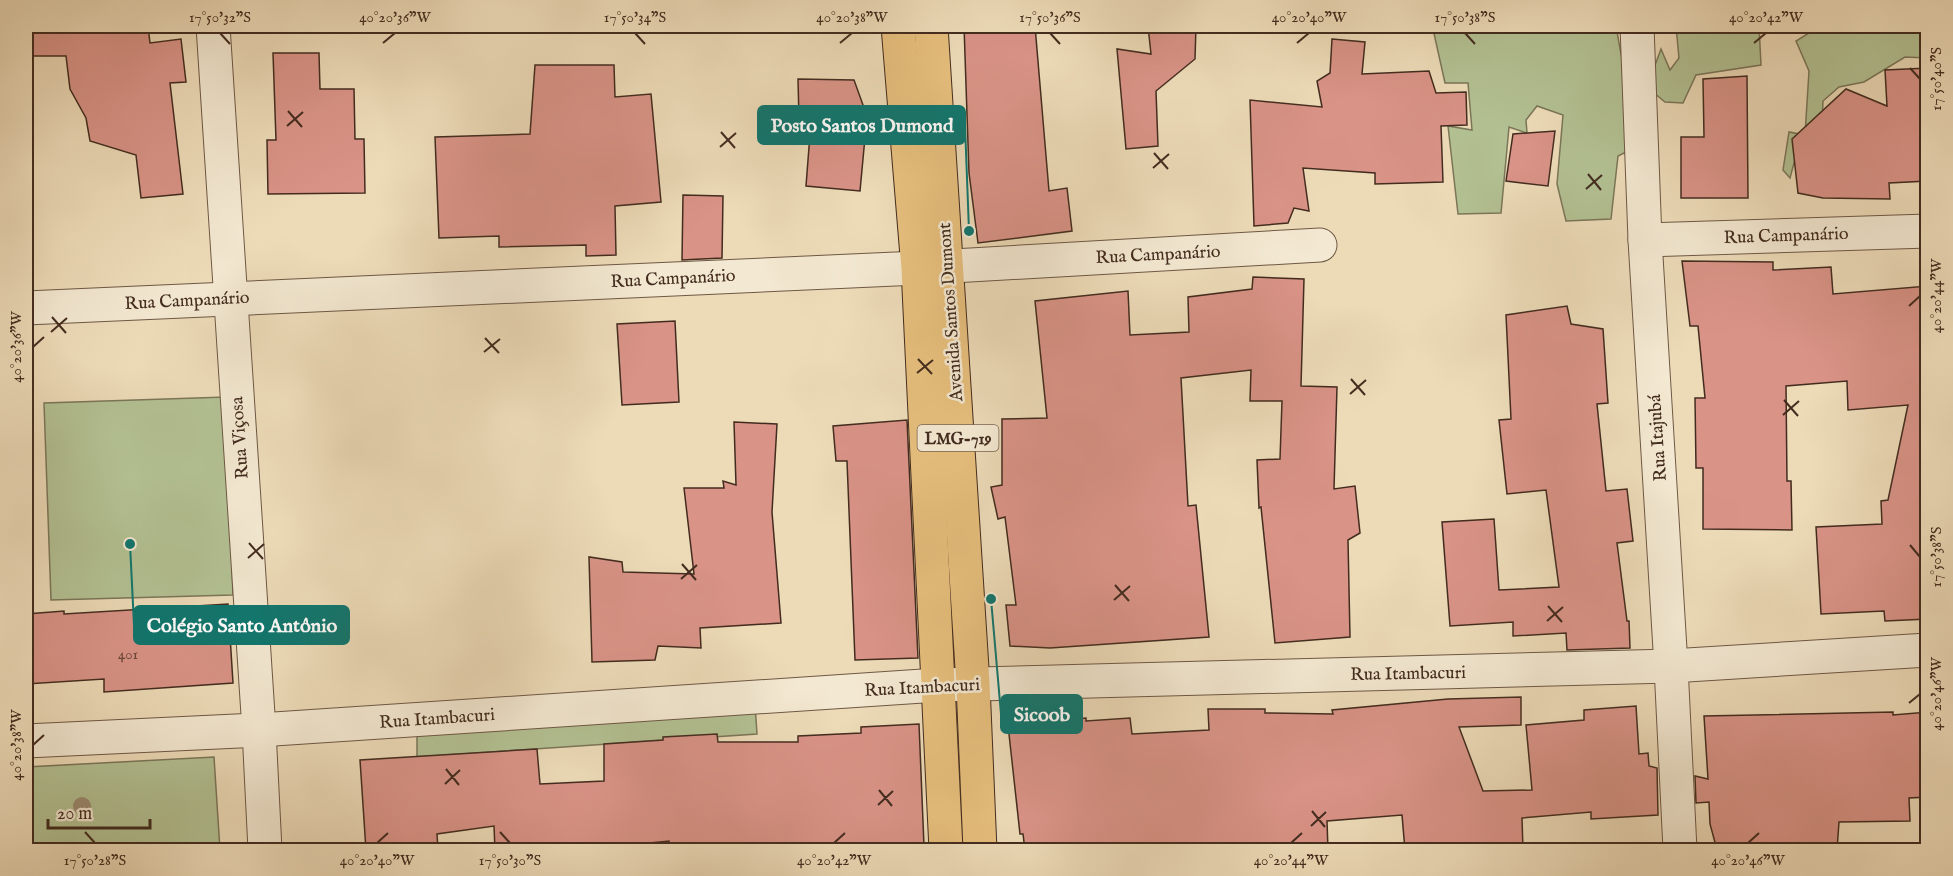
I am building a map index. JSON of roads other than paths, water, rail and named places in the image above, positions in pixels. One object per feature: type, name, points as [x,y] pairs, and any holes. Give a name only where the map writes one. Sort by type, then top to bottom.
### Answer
[{"type":"main road","name":"Avenida Santos Dumont","points":[[898,26],[932,267],[973,684],[980,850]]},
{"type":"main road","name":"Avenida Santos Dumont","points":[[931,26],[938,685],[946,850]]},
{"type":"street","name":"Rua Viçosa","points":[[213,26],[260,730],[265,850]]},
{"type":"street","name":"Rua Itajubá","points":[[1637,26],[1645,240],[1680,850]]},
{"type":"street","name":"Rua Campanário","points":[[1645,240],[1928,231]]},
{"type":"street","name":"Rua Campanário","points":[[26,308],[932,267],[1320,245]]},
{"type":"street","name":"Rua Itambacuri","points":[[26,741],[260,730],[938,685],[1671,666],[1928,650]]},
{"type":"place","name":"Posto Santos Dumond","points":[[969,231]]},
{"type":"place","name":"Colégio Santo Antônio","points":[[130,544]]},
{"type":"place","name":"Sicoob","points":[[991,599]]}]
